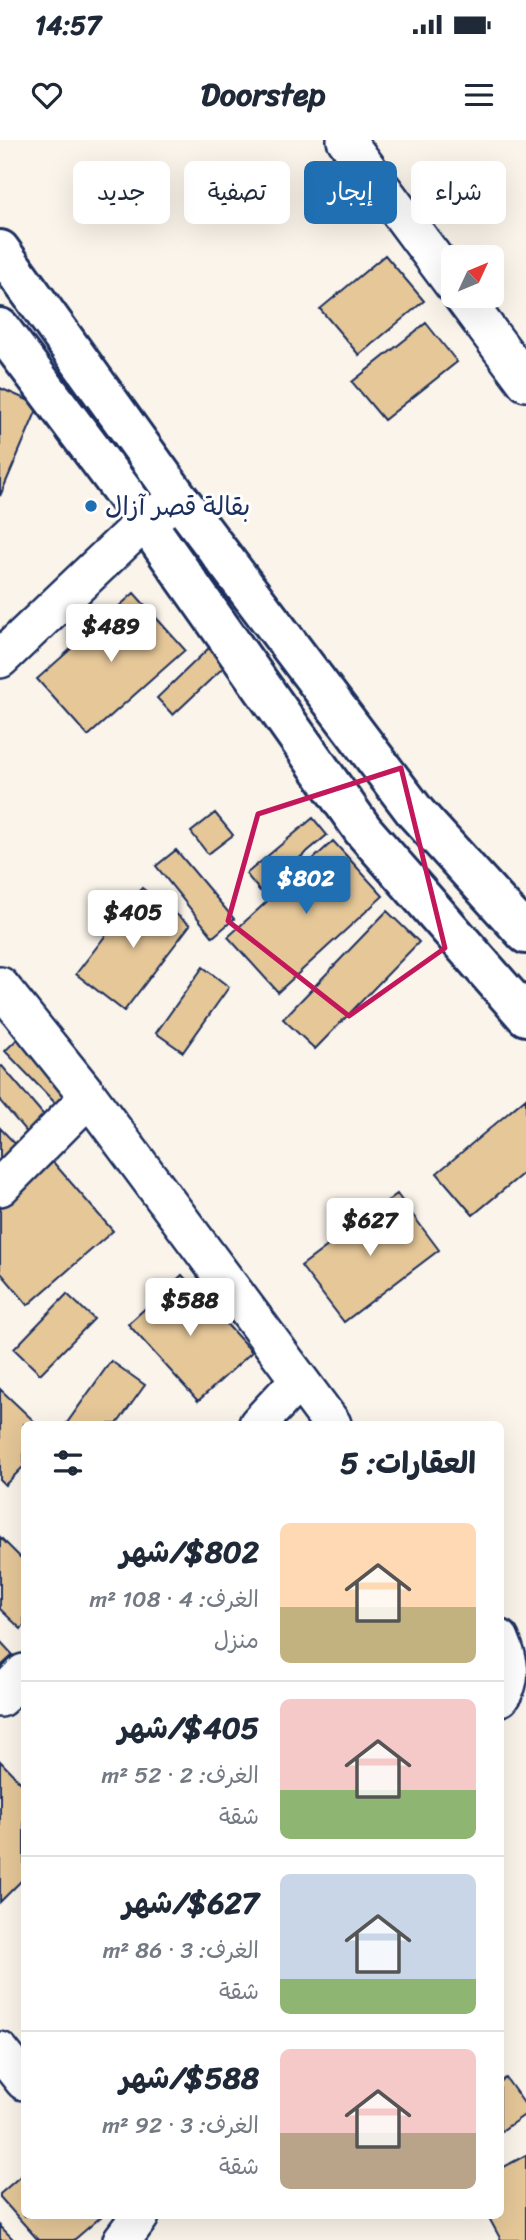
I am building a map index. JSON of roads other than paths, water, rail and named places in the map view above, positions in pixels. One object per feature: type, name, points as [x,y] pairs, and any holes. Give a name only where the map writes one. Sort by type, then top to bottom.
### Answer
[{"type":"street","points":[[346,140],[441,268]]},
{"type":"street","points":[[0,250],[179,499],[416,813],[526,934]]},
{"type":"street","points":[[471,308],[526,382]]},
{"type":"street","points":[[0,328],[145,521],[363,830],[526,1016]]},
{"type":"street","points":[[0,659],[145,521],[179,499]]},
{"type":"street","points":[[0,986],[89,1097],[330,1421]]},
{"type":"street","points":[[0,1187],[89,1097]]},
{"type":"street","points":[[261,1421],[299,1380]]},
{"type":"street","points":[[504,1649],[509,1686],[504,1693]]},
{"type":"street","points":[[0,1698],[21,1676]]},
{"type":"street","points":[[0,2051],[21,2077]]},
{"type":"place","name":"بقالة قصر آزال","points":[[91,506]]}]
